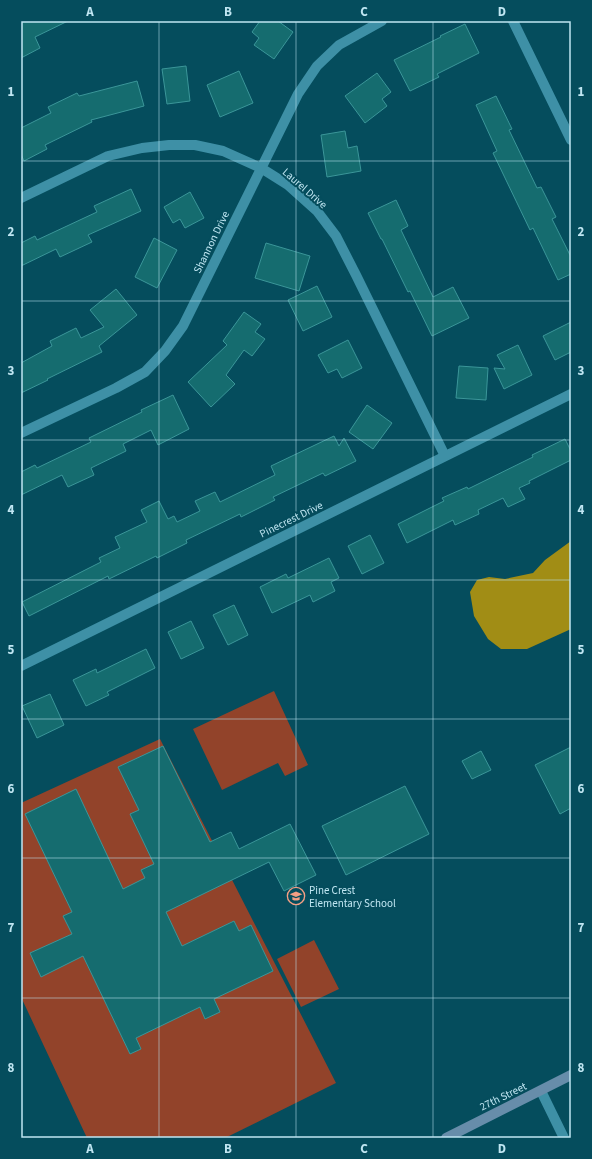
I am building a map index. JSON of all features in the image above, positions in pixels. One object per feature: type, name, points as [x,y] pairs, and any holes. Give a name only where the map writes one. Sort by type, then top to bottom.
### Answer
[{"type":"main road","name":"27th Street","points":[[446,1138],[571,1075]]},
{"type":"street","name":"Shannon Drive","points":[[21,433],[122,385],[145,372],[165,351],[183,326],[298,94],[318,66],[339,45],[382,21]]},
{"type":"street","points":[[513,21],[571,140]]},
{"type":"street","name":"Laurel Drive","points":[[21,198],[108,156],[142,148],[169,145],[195,145],[223,152],[261,168],[288,186],[317,212],[336,236],[445,456]]},
{"type":"street","name":"Pinecrest Drive","points":[[21,666],[571,394]]},
{"type":"street","points":[[541,1090],[564,1138]]},
{"type":"shaded area","points":[[571,541],[571,629],[527,649],[501,649],[488,639],[474,616],[470,592],[477,580],[489,577],[505,579],[533,573],[545,560]]},
{"type":"shaded area","points":[[274,691],[308,765],[285,776],[278,763],[222,790],[193,729]]},
{"type":"shaded area","points":[[160,739],[336,1083],[225,1138],[87,1138],[21,997],[21,803]]},
{"type":"shaded area","points":[[314,940],[339,989],[301,1007],[277,959]]},
{"type":"building","points":[[21,21],[68,21],[35,37],[40,48],[21,58]]},
{"type":"building","points":[[260,21],[278,21],[293,32],[274,59],[254,45],[259,38],[252,32]]},
{"type":"building","points":[[465,24],[479,53],[437,74],[439,77],[410,91],[394,60]]},
{"type":"building","points":[[186,66],[190,101],[167,104],[162,69]]},
{"type":"building","points":[[239,71],[253,103],[220,117],[207,85]]},
{"type":"building","points":[[377,73],[391,92],[382,99],[387,106],[365,123],[345,96]]},
{"type":"building","points":[[137,81],[144,106],[91,120],[92,122],[45,145],[47,149],[24,161],[21,154],[21,128],[51,113],[48,107],[77,93],[79,96]]},
{"type":"building","points":[[496,96],[512,129],[509,130],[537,188],[541,187],[556,217],[552,219],[571,257],[571,274],[558,280],[533,228],[530,230],[493,153],[497,151],[476,105]]},
{"type":"building","points":[[345,131],[348,148],[357,146],[361,171],[327,177],[321,135]]},
{"type":"building","points":[[131,189],[141,211],[88,235],[92,242],[60,257],[56,249],[21,266],[21,243],[35,236],[37,240],[97,212],[94,206]]},
{"type":"building","points":[[190,192],[204,218],[185,228],[180,219],[173,223],[164,207]]},
{"type":"building","points":[[396,200],[408,226],[401,230],[433,297],[453,287],[469,318],[432,336],[410,291],[408,292],[368,213]]},
{"type":"building","points":[[154,238],[177,250],[157,288],[135,277]]},
{"type":"building","points":[[266,243],[310,256],[299,291],[255,278]]},
{"type":"building","points":[[317,286],[332,317],[303,331],[288,300]]},
{"type":"building","points":[[116,289],[137,315],[99,346],[102,352],[21,393],[21,363],[52,346],[50,341],[76,328],[81,338],[104,327],[90,310]]},
{"type":"building","points":[[244,312],[261,324],[255,332],[265,339],[252,356],[244,350],[226,375],[235,384],[211,407],[188,382],[227,345],[223,341]]},
{"type":"building","points":[[571,322],[571,352],[555,360],[543,336]]},
{"type":"building","points":[[348,340],[362,368],[342,378],[337,369],[328,373],[318,355]]},
{"type":"building","points":[[518,345],[532,375],[504,389],[494,368],[505,369],[497,355]]},
{"type":"building","points":[[459,366],[488,368],[486,400],[456,398]]},
{"type":"building","points":[[173,395],[189,429],[158,445],[151,430],[123,444],[126,451],[91,468],[94,475],[68,487],[62,475],[21,495],[21,472],[35,465],[37,468],[91,442],[89,438],[142,412],[141,410]]},
{"type":"building","points":[[367,405],[392,423],[373,449],[349,432]]},
{"type":"building","points":[[334,436],[339,446],[344,438],[356,461],[325,476],[323,473],[273,497],[275,500],[241,517],[240,514],[186,540],[187,543],[157,558],[156,556],[109,579],[108,576],[29,616],[22,602],[101,562],[99,558],[120,548],[115,537],[147,522],[141,510],[159,501],[168,519],[174,516],[177,522],[200,511],[195,501],[215,492],[220,502],[275,475],[271,466]]},
{"type":"building","points":[[565,439],[571,451],[571,460],[529,481],[530,483],[519,488],[525,499],[508,507],[503,498],[478,510],[479,514],[455,525],[453,520],[407,543],[398,524],[444,501],[442,498],[467,487],[468,489],[533,457],[532,455]]},
{"type":"building","points":[[370,535],[384,563],[362,574],[348,546]]},
{"type":"building","points":[[329,558],[339,578],[331,582],[335,591],[313,602],[310,595],[272,613],[260,587],[286,574],[288,578]]},
{"type":"building","points":[[234,605],[248,635],[228,645],[213,615]]},
{"type":"building","points":[[191,621],[204,648],[181,659],[168,632]]},
{"type":"building","points":[[146,649],[155,668],[107,692],[109,695],[86,706],[73,680],[96,669],[97,673]]},
{"type":"building","points":[[50,694],[64,725],[37,738],[22,706]]},
{"type":"building","points":[[163,746],[210,842],[231,832],[239,849],[290,824],[316,875],[284,891],[269,862],[166,912],[182,946],[234,921],[239,931],[251,925],[273,971],[214,999],[220,1012],[205,1019],[200,1007],[136,1038],[141,1049],[130,1054],[83,956],[41,977],[30,953],[72,934],[63,916],[72,912],[25,814],[76,789],[123,889],[145,878],[141,870],[154,864],[130,814],[139,810],[118,767]]},
{"type":"building","points":[[571,747],[571,808],[560,814],[535,765]]},
{"type":"building","points":[[481,751],[491,770],[472,779],[462,761]]},
{"type":"building","points":[[405,786],[429,834],[346,875],[322,826]]},
{"type":"place","name":"Pine Crest Elementary School","points":[[296,896]]}]
